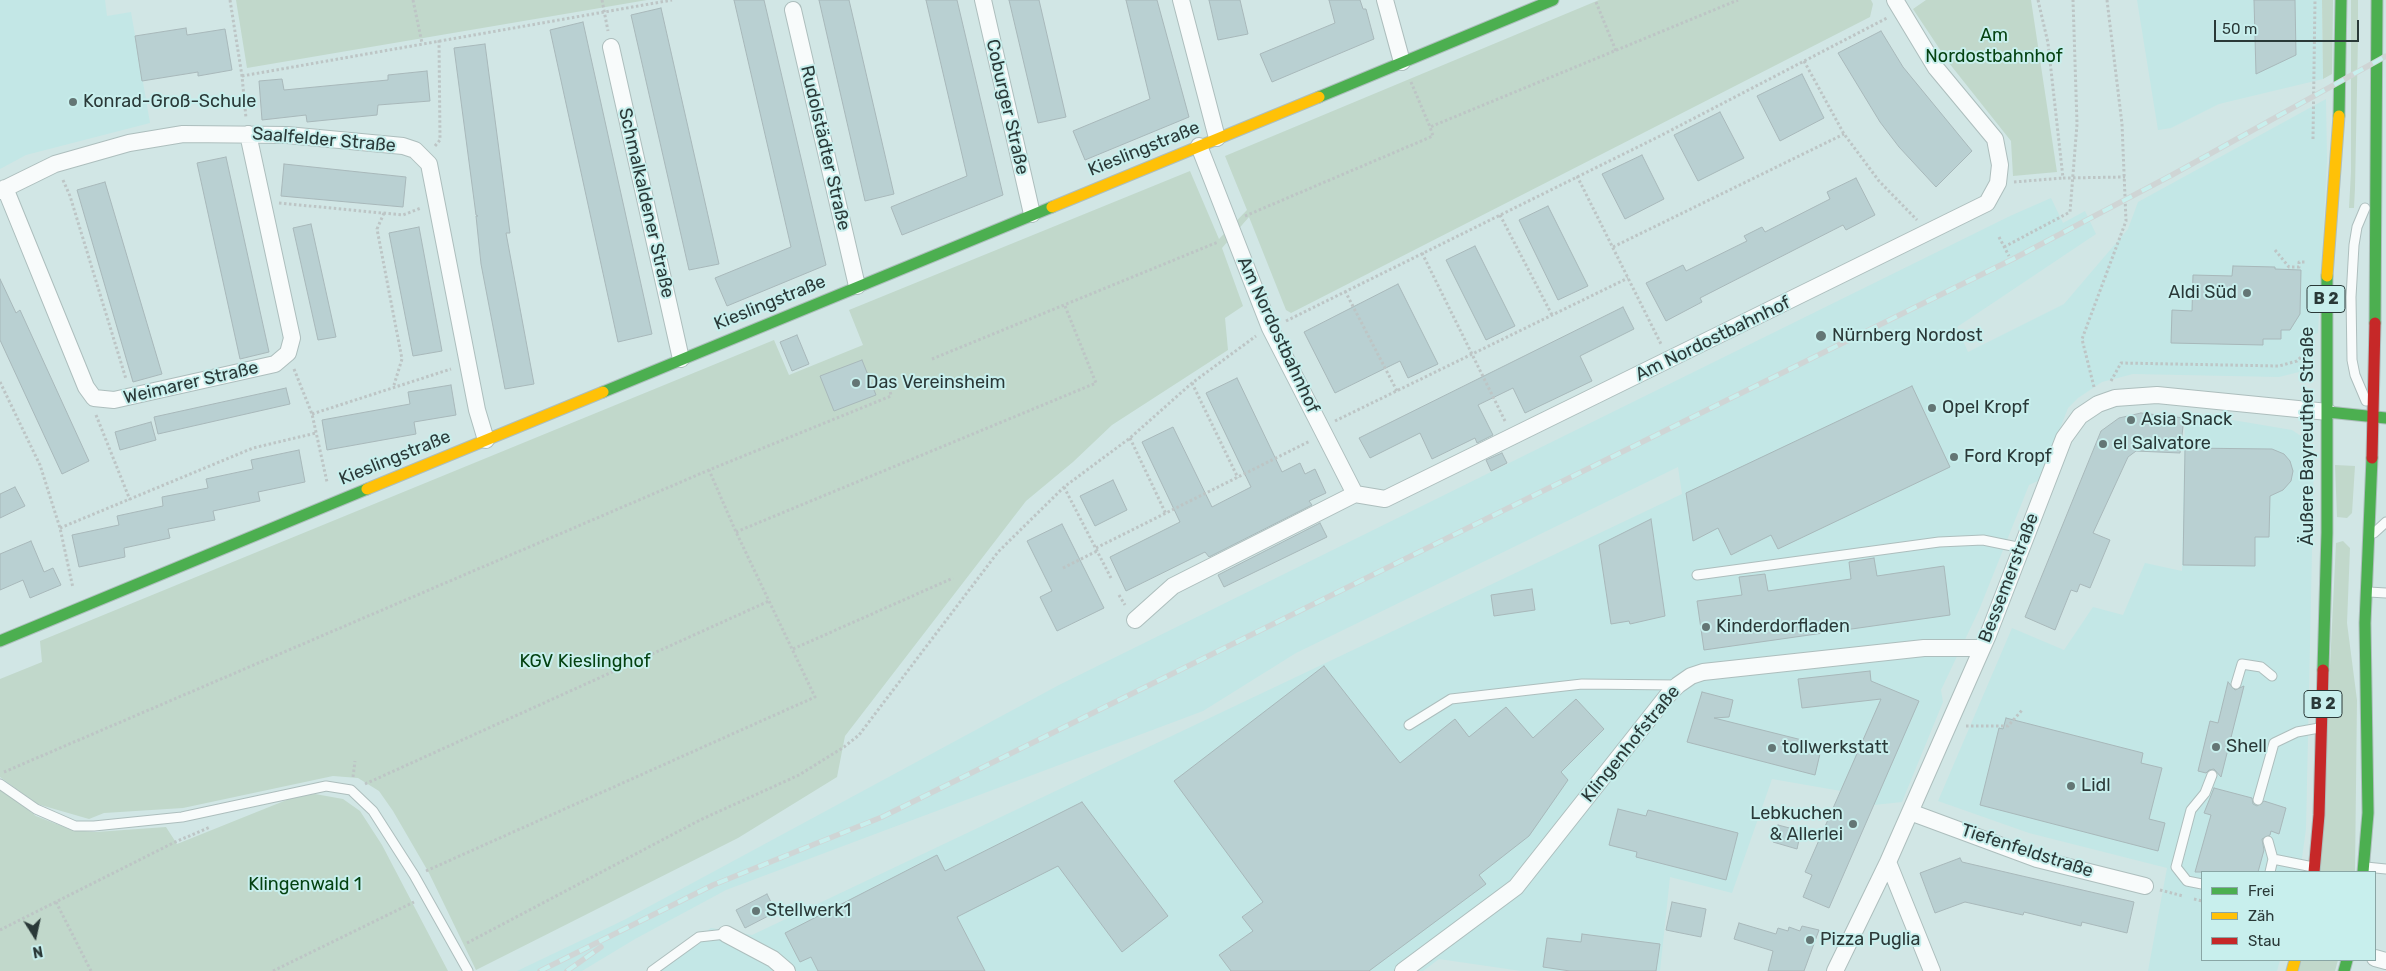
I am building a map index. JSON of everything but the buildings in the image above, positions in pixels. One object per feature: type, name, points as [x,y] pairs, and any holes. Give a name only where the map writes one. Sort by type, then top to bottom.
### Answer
[{"type":"main road","name":"Kieslingstraße","points":[[0,641],[681,358],[1553,0]]},
{"type":"main road","name":"Äußere Bayreuther Straße","points":[[2314,870],[2319,815],[2331,534],[2327,254],[2339,118],[2342,0]]},
{"type":"main road","name":"B 2","points":[[2364,869],[2368,813],[2366,592],[2374,417],[2374,188],[2377,0]]},
{"type":"main road","points":[[2328,412],[2386,418]]},
{"type":"main road","points":[[2354,530],[2368,538]]},
{"type":"street","name":"Coburger Straße","points":[[983,0],[1032,214]]},
{"type":"street","points":[[1181,0],[1217,138]]},
{"type":"street","points":[[1384,0],[1402,62]]},
{"type":"street","points":[[1897,6],[1936,68],[1995,139],[2000,165],[1998,183]]},
{"type":"street","name":"Rudolstädter Straße","points":[[793,10],[857,286]]},
{"type":"street","name":"Schmalkaldener Straße","points":[[611,47],[681,358]]},
{"type":"street","name":"Saalfelder Straße","points":[[2,189],[55,164],[129,143],[183,134],[287,135],[393,145],[415,150],[429,164],[477,410],[486,440]]},
{"type":"street","points":[[248,134],[292,338],[288,353]]},
{"type":"street","name":"Am Nordostbahnhof","points":[[1199,146],[1270,328],[1355,494],[1385,499],[1987,203],[1998,183]]},
{"type":"street","points":[[2,189],[86,387],[94,398]]},
{"type":"street","name":"Weimarer Straße","points":[[94,398],[114,400],[275,364],[288,353]]},
{"type":"street","name":"Bessemerstraße","points":[[1835,971],[1888,862],[1982,648],[2064,438],[2080,416],[2098,404],[2131,396],[2164,395],[2328,412]]},
{"type":"street","points":[[1135,620],[1173,586],[1355,494]]},
{"type":"street","name":"Klingenhofstraße","points":[[1403,971],[1516,887],[1678,684],[1702,672],[1924,648],[1982,648]]},
{"type":"street","name":"Tiefenfeldstraße","points":[[1910,812],[2037,859],[2145,886]]},
{"type":"street","points":[[1888,862],[1932,971]]},
{"type":"street","points":[[726,934],[773,959],[787,971]]},
{"type":"lane","points":[[2374,188],[2357,227],[2351,297],[2354,367],[2360,388],[2374,417]]},
{"type":"lane","points":[[2368,538],[2386,522]]},
{"type":"lane","points":[[1697,575],[1939,542],[1983,540],[2022,548]]},
{"type":"lane","points":[[2366,592],[2386,593]]},
{"type":"lane","points":[[2236,684],[2242,664],[2261,667],[2272,676]]},
{"type":"lane","points":[[1409,725],[1451,699],[1582,684],[1678,684]]},
{"type":"lane","points":[[2258,800],[2274,743],[2297,732],[2322,727]]},
{"type":"lane","points":[[2201,884],[2187,881],[2176,867],[2191,810],[2205,793],[2212,775]]},
{"type":"lane","points":[[0,784],[36,809],[75,826],[94,826],[182,817],[326,786],[351,790],[373,811],[414,876],[468,971]]},
{"type":"lane","points":[[2268,841],[2273,860],[2270,871]]},
{"type":"lane","points":[[2273,860],[2314,870]]},
{"type":"lane","points":[[2364,869],[2386,870]]},
{"type":"lane","points":[[652,971],[699,937],[726,934]]},
{"type":"path","points":[[230,0],[242,76],[248,134]]},
{"type":"path","points":[[413,0],[422,43]]},
{"type":"path","points":[[602,0],[604,10]]},
{"type":"path","points":[[242,76],[604,10],[672,0]]},
{"type":"path","points":[[1430,127],[1738,0]]},
{"type":"path","points":[[2038,0],[2048,43],[2063,178]]},
{"type":"path","points":[[2004,246],[2070,212],[2077,124],[2073,0]]},
{"type":"path","points":[[2098,404],[2082,339],[2126,221],[2122,124],[2107,0]]},
{"type":"path","points":[[2313,142],[2315,0]]},
{"type":"path","points":[[1596,2],[1616,51]]},
{"type":"path","points":[[456,950],[700,820],[798,775],[844,747],[859,735],[998,552],[1064,488],[1130,438],[1192,382],[1245,342],[1804,61],[1897,6]]},
{"type":"path","points":[[439,40],[440,140]]},
{"type":"path","points":[[1804,61],[1844,134],[1878,181],[1911,211],[1927,232]]},
{"type":"path","points":[[932,359],[1065,306],[1433,136],[1402,62]]},
{"type":"path","points":[[1613,247],[1844,134]]},
{"type":"path","points":[[1577,176],[1670,360]]},
{"type":"path","points":[[1998,183],[2125,176]]},
{"type":"path","points":[[68,191],[131,396]]},
{"type":"path","points":[[261,201],[403,215],[437,201]]},
{"type":"path","points":[[384,213],[377,229],[402,359],[394,385]]},
{"type":"path","points":[[1500,215],[1552,315]]},
{"type":"path","points":[[1999,237],[2009,256]]},
{"type":"path","points":[[2275,250],[2289,267],[2299,267],[2299,262]]},
{"type":"path","points":[[1422,253],[1498,406]]},
{"type":"path","points":[[1063,568],[1238,478],[1397,391],[1628,278]]},
{"type":"path","points":[[1345,291],[1397,391]]},
{"type":"path","points":[[736,532],[1096,383],[1065,306]]},
{"type":"path","points":[[2098,404],[2121,362],[2279,366],[2297,361],[2305,351]]},
{"type":"path","points":[[288,353],[312,414],[332,503]]},
{"type":"path","points":[[312,414],[394,385],[468,364]]},
{"type":"path","points":[[0,773],[709,470],[891,396],[888,378]]},
{"type":"path","points":[[0,382],[40,465],[60,528],[77,609]]},
{"type":"path","points":[[1192,382],[1238,478]]},
{"type":"path","points":[[94,398],[97,418],[130,500]]},
{"type":"path","points":[[60,528],[253,448],[316,433]]},
{"type":"path","points":[[1130,438],[1166,514]]},
{"type":"path","points":[[414,876],[815,697],[736,532],[709,470]]},
{"type":"path","points":[[1064,488],[1111,578]]},
{"type":"path","points":[[793,649],[953,578]]},
{"type":"path","points":[[351,790],[770,601]]},
{"type":"path","points":[[1948,726],[2008,726],[2023,709]]},
{"type":"path","points":[[0,930],[172,843],[215,825]]},
{"type":"path","points":[[2145,886],[2201,901]]},
{"type":"path","points":[[273,971],[426,897]]},
{"type":"path","points":[[56,902],[92,971]]},
{"type":"shaded area","name":"Konrad-Groß-Schule","points":[[0,0],[105,0],[107,16],[131,12],[150,123],[26,155],[0,169]]},
{"type":"shaded area","points":[[2137,0],[2322,0],[2323,79],[2219,104],[2171,128],[2158,130]]},
{"type":"shaded area","points":[[2326,99],[2327,160],[2318,333],[2314,334],[2313,352],[2308,363],[2299,372],[2279,377],[2133,374],[2102,382],[2078,398],[2068,408],[2040,480],[2029,485],[1979,610],[1941,690],[1943,702],[1902,802],[1874,805],[1841,791],[1772,779],[1732,893],[1670,877],[1660,971],[1521,971],[1439,959],[1423,971],[653,971],[711,928],[752,935],[1682,494],[1678,467],[1296,653],[1203,711],[726,890],[635,939],[582,971],[517,971],[624,920],[1059,685],[2010,216],[2051,198],[2063,223],[2085,211],[2096,234],[1957,327],[1968,352],[2064,304],[2128,229],[2138,202]]},
{"type":"shaded area","points":[[2185,412],[2292,430],[2304,438],[2314,458],[2306,829],[2300,871],[2201,871],[2201,961],[2280,961],[2277,971],[2148,971],[2167,868],[2029,833],[1938,801],[2012,628],[2064,650],[2093,607],[2123,615],[2145,563],[2182,571]]},
{"type":"green space","points":[[236,0],[647,0],[247,68]]},
{"type":"green space","name":"KGV Kieslinghof","points":[[1599,0],[1871,0],[1873,4],[1870,17],[1291,313],[1286,310],[1249,217],[1222,248],[1243,306],[1225,318],[1228,350],[1112,425],[1073,462],[1026,501],[845,736],[837,777],[738,838],[476,970],[429,873],[393,811],[379,791],[358,778],[333,776],[183,808],[104,813],[89,819],[37,804],[0,777],[0,679],[42,662],[40,641],[774,340],[789,375],[863,345],[849,310],[1190,171],[1219,239],[1247,210],[1225,156]]},
{"type":"green space","name":"Am Nordostbahnhof","points":[[1926,0],[2031,0],[2057,172],[2013,176],[2011,141],[1949,63],[1913,9]]},
{"type":"green space","points":[[2322,0],[2333,0],[2332,74],[2323,79]]},
{"type":"green space","points":[[2351,0],[2358,0],[2354,208],[2349,208],[2351,172]]},
{"type":"green space","points":[[2335,465],[2355,466],[2352,513],[2347,518],[2337,517]]},
{"type":"green space","points":[[2343,541],[2350,548],[2347,623],[2357,700],[2355,871],[2320,871],[2336,543]]},
{"type":"green space","name":"Klingenwald 1","points":[[0,788],[36,816],[72,830],[96,832],[166,827],[177,844],[294,797],[315,794],[343,799],[360,811],[382,845],[448,971],[0,971]]},
{"type":"green space","points":[[2302,961],[2338,961],[2335,971],[2298,971]]},
{"type":"railway","points":[[540,971],[713,885],[882,817],[2013,259],[2172,175],[2386,56]]},
{"type":"railway","points":[[567,971],[601,947]]},
{"type":"traffic: fast","points":[[1319,97],[1553,0]]},
{"type":"traffic: fast","points":[[2339,116],[2341,0]]},
{"type":"traffic: fast","points":[[2375,323],[2377,0]]},
{"type":"traffic: fast","points":[[603,392],[1052,207]]},
{"type":"traffic: fast","points":[[2323,670],[2327,533],[2327,276]]},
{"type":"traffic: fast","points":[[2328,412],[2386,418]]},
{"type":"traffic: fast","points":[[2363,871],[2368,813],[2365,623],[2372,458]]},
{"type":"traffic: fast","points":[[0,641],[367,489]]},
{"type":"traffic: fast","points":[[2344,971],[2347,961]]},
{"type":"traffic: slow","points":[[1052,207],[1319,97]]},
{"type":"traffic: slow","points":[[2327,276],[2339,116]]},
{"type":"traffic: slow","points":[[367,489],[603,392]]},
{"type":"traffic: slow","points":[[2292,971],[2295,961]]},
{"type":"traffic: jam","points":[[2372,458],[2375,323]]},
{"type":"traffic: jam","points":[[2314,871],[2319,815],[2323,670]]},
{"type":"place","name":"Konrad-Groß-Schule","points":[[73,102]]},
{"type":"place","name":"Aldi Süd","points":[[2247,293]]},
{"type":"place","name":"Nürnberg Nordost","points":[[1821,336]]},
{"type":"place","name":"Das Vereinsheim","points":[[856,383]]},
{"type":"place","name":"Opel Kropf","points":[[1932,408]]},
{"type":"place","name":"Asia Snack","points":[[2131,420]]},
{"type":"place","name":"el Salvatore","points":[[2103,444]]},
{"type":"place","name":"Ford Kropf","points":[[1954,457]]},
{"type":"place","name":"Kinderdorfladen","points":[[1706,627]]},
{"type":"place","name":"Shell","points":[[2216,747]]},
{"type":"place","name":"tollwerkstatt","points":[[1772,748]]},
{"type":"place","name":"Lidl","points":[[2071,786]]},
{"type":"place","name":"Lebkuchen & Allerlei","points":[[1853,824]]},
{"type":"place","name":"Stellwerk1","points":[[756,911]]},
{"type":"place","name":"Pizza Puglia","points":[[1810,940]]}]
